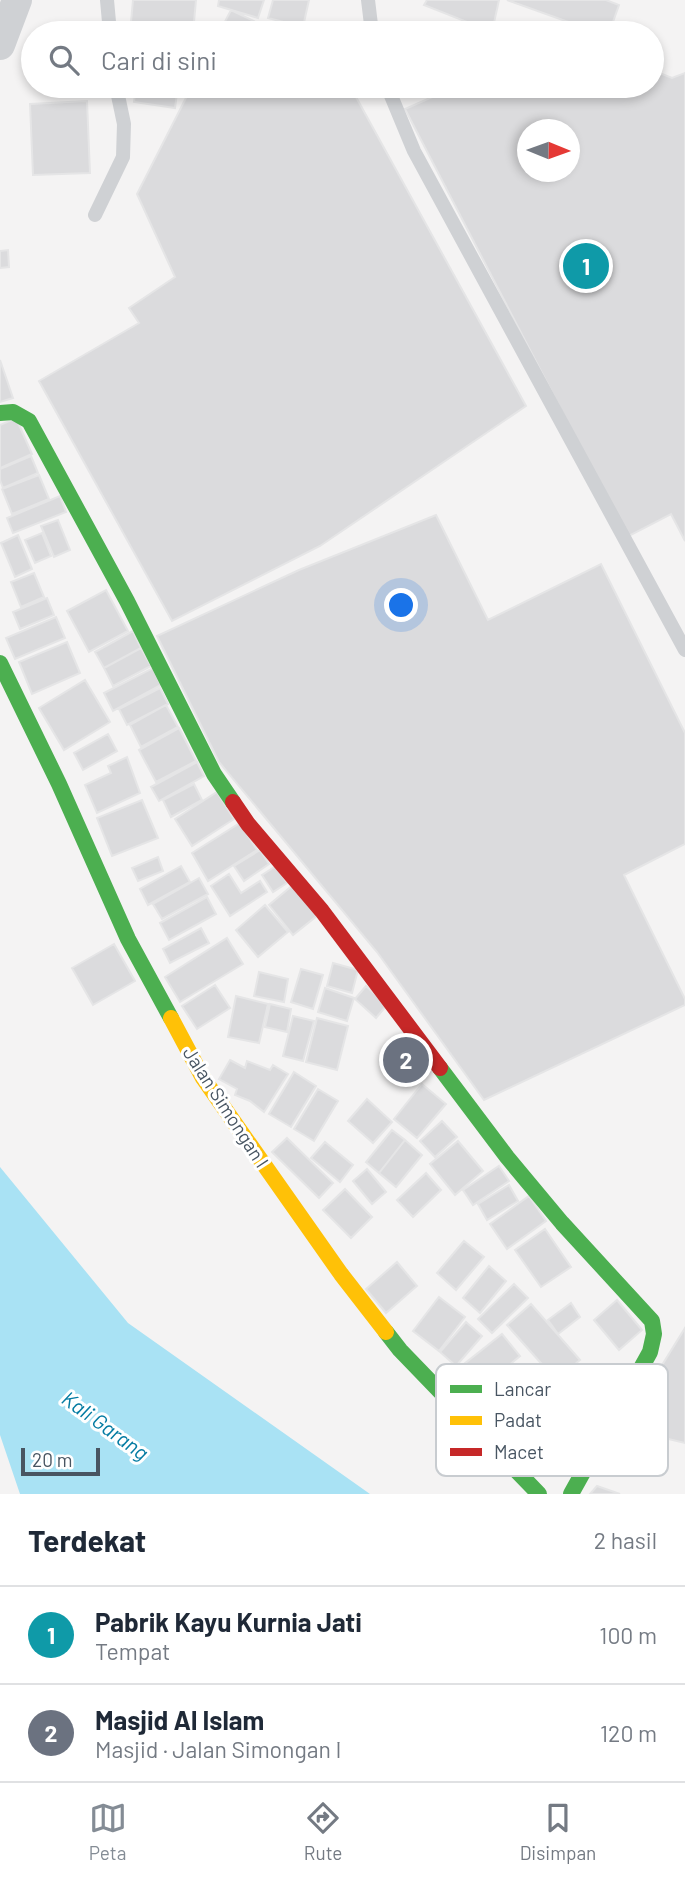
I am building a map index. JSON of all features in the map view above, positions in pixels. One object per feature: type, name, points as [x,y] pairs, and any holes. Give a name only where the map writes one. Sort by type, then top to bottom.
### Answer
[{"type":"street","points":[[0,45],[18,0]]},
{"type":"street","points":[[0,414],[13,412],[29,421],[127,601],[214,774],[248,824],[322,911],[507,1157],[562,1223],[652,1321],[654,1334],[650,1352],[643,1364]]},
{"type":"street","name":"Jalan Simongan I","points":[[0,663],[59,784],[128,939],[203,1078],[341,1274],[400,1350],[436,1388]]},
{"type":"street","name":"Jalan Simongan I","points":[[521,1476],[538,1494]]},
{"type":"street","points":[[571,1494],[581,1476]]},
{"type":"lane","points":[[107,0],[109,21]]},
{"type":"lane","points":[[368,0],[371,21]]},
{"type":"lane","points":[[94,215],[123,157],[124,124],[119,98]]},
{"type":"lane","points":[[392,98],[414,151],[685,650]]},
{"type":"water","name":"Kali Garang","points":[[0,1167],[128,1323],[370,1494],[20,1494],[0,1435]]},
{"type":"building","points":[[133,0],[196,0],[194,21],[131,21]]},
{"type":"building","points":[[219,0],[264,0],[258,18],[218,6]]},
{"type":"building","points":[[273,0],[309,0],[304,21],[268,18]]},
{"type":"building","points":[[427,0],[499,0],[494,21],[464,21],[424,5]]},
{"type":"building","points":[[507,0],[606,0],[619,5],[613,21],[566,21]]},
{"type":"building","points":[[231,10],[253,21],[225,21]]},
{"type":"building","points":[[685,73],[685,541],[671,514],[627,537],[405,109],[430,98],[664,98],[664,75],[672,78]]},
{"type":"building","points":[[134,98],[176,98],[175,108],[134,102]]},
{"type":"building","points":[[186,98],[357,98],[526,406],[320,546],[172,621],[39,381],[139,323],[129,308],[175,277],[137,194]]},
{"type":"building","points":[[87,101],[90,173],[33,175],[30,104]]},
{"type":"building","points":[[8,250],[9,267],[0,268],[0,251]]},
{"type":"building","points":[[0,360],[13,398],[0,402]]},
{"type":"building","points":[[16,418],[32,454],[0,468],[0,425]]},
{"type":"building","points":[[31,456],[38,473],[3,488],[0,469]]},
{"type":"building","points":[[39,475],[49,499],[12,514],[2,489]]},
{"type":"building","points":[[60,496],[66,512],[13,533],[7,518]]},
{"type":"building","points":[[436,515],[488,620],[601,564],[685,733],[685,844],[624,875],[685,999],[685,1005],[484,1100],[377,952],[219,762],[157,636],[299,570]]},
{"type":"building","points":[[58,520],[70,550],[54,557],[41,526]]},
{"type":"building","points":[[42,533],[51,556],[35,563],[25,540]]},
{"type":"building","points":[[18,535],[32,569],[15,577],[1,543]]},
{"type":"building","points":[[34,573],[44,597],[21,607],[11,582]]},
{"type":"building","points":[[106,590],[128,631],[89,652],[67,611]]},
{"type":"building","points":[[47,598],[54,615],[20,629],[13,612]]},
{"type":"building","points":[[56,617],[65,638],[15,659],[6,638]]},
{"type":"building","points":[[133,631],[141,648],[104,668],[95,652]]},
{"type":"building","points":[[67,642],[80,673],[32,694],[19,662]]},
{"type":"building","points":[[141,648],[151,666],[113,686],[104,668]]},
{"type":"building","points":[[153,668],[161,685],[113,711],[104,693]]},
{"type":"building","points":[[85,680],[110,722],[64,750],[39,708]]},
{"type":"building","points":[[160,688],[168,704],[127,725],[119,709]]},
{"type":"building","points":[[166,705],[178,727],[141,747],[130,725]]},
{"type":"building","points":[[179,728],[196,761],[156,782],[139,750]]},
{"type":"building","points":[[108,734],[117,751],[83,770],[74,753]]},
{"type":"building","points":[[127,757],[140,793],[97,813],[85,785],[111,773],[108,766]]},
{"type":"building","points":[[197,762],[204,776],[159,801],[151,787]]},
{"type":"building","points":[[194,784],[202,800],[171,817],[163,800]]},
{"type":"building","points":[[217,792],[234,819],[192,846],[175,819]]},
{"type":"building","points":[[142,800],[158,838],[112,856],[97,818]]},
{"type":"building","points":[[240,823],[257,850],[208,881],[192,853]]},
{"type":"building","points":[[260,850],[269,864],[244,881],[234,866]]},
{"type":"building","points":[[158,857],[163,871],[138,881],[132,868]]},
{"type":"building","points":[[181,866],[190,882],[148,905],[140,889]]},
{"type":"building","points":[[276,866],[287,883],[273,892],[262,875]]},
{"type":"building","points":[[229,874],[241,893],[260,881],[267,892],[230,916],[211,886]]},
{"type":"building","points":[[199,878],[208,894],[162,919],[153,904]]},
{"type":"building","points":[[293,885],[318,915],[293,935],[269,905]]},
{"type":"building","points":[[207,897],[216,914],[169,940],[160,923]]},
{"type":"building","points":[[265,905],[288,932],[258,957],[236,930]]},
{"type":"building","points":[[201,928],[209,943],[170,963],[163,949]]},
{"type":"building","points":[[227,938],[243,964],[180,1002],[165,977]]},
{"type":"building","points":[[114,944],[135,981],[93,1005],[72,968]]},
{"type":"building","points":[[333,963],[358,970],[352,993],[327,986]]},
{"type":"building","points":[[301,969],[323,975],[313,1009],[291,1002]]},
{"type":"building","points":[[259,972],[288,979],[284,1002],[254,996]]},
{"type":"building","points":[[215,985],[230,1008],[197,1029],[182,1006]]},
{"type":"building","points":[[366,986],[387,1005],[376,1018],[355,999]]},
{"type":"building","points":[[325,988],[354,998],[347,1021],[318,1012]]},
{"type":"building","points":[[236,996],[268,1004],[259,1043],[228,1037]]},
{"type":"building","points":[[270,1004],[291,1009],[287,1032],[265,1027]]},
{"type":"building","points":[[293,1016],[314,1021],[303,1061],[283,1056]]},
{"type":"building","points":[[317,1018],[348,1026],[337,1070],[306,1062]]},
{"type":"building","points":[[404,1034],[432,1057],[407,1086],[380,1062]]},
{"type":"building","points":[[230,1060],[245,1068],[247,1061],[270,1070],[273,1065],[288,1074],[264,1112],[250,1101],[235,1095],[237,1089],[219,1079]]},
{"type":"building","points":[[294,1072],[316,1086],[291,1127],[269,1114]]},
{"type":"building","points":[[422,1084],[446,1104],[417,1138],[394,1119]]},
{"type":"building","points":[[318,1089],[338,1101],[314,1141],[294,1129]]},
{"type":"building","points":[[367,1099],[392,1122],[373,1143],[348,1121]]},
{"type":"building","points":[[442,1121],[457,1137],[435,1157],[420,1141]]},
{"type":"building","points":[[392,1130],[405,1140],[379,1173],[366,1162]]},
{"type":"building","points":[[287,1138],[333,1183],[319,1198],[272,1152]]},
{"type":"building","points":[[405,1140],[422,1155],[396,1187],[379,1173]]},
{"type":"building","points":[[458,1141],[483,1171],[455,1195],[430,1164]]},
{"type":"building","points":[[325,1142],[353,1165],[340,1182],[311,1158]]},
{"type":"building","points":[[499,1166],[509,1181],[473,1205],[463,1190]]},
{"type":"building","points":[[367,1169],[386,1192],[372,1204],[353,1181]]},
{"type":"building","points":[[426,1173],[441,1190],[413,1217],[397,1200]]},
{"type":"building","points":[[509,1185],[518,1201],[487,1220],[478,1204]]},
{"type":"building","points":[[345,1189],[372,1217],[351,1238],[323,1210]]},
{"type":"building","points":[[529,1196],[546,1221],[507,1249],[490,1224]]},
{"type":"building","points":[[545,1229],[571,1267],[541,1287],[515,1250]]},
{"type":"building","points":[[464,1241],[484,1257],[456,1290],[437,1273]]},
{"type":"building","points":[[397,1262],[417,1286],[386,1313],[366,1289]]},
{"type":"building","points":[[489,1266],[506,1281],[480,1313],[463,1298]]},
{"type":"building","points":[[514,1284],[528,1298],[492,1333],[478,1319]]},
{"type":"building","points":[[439,1297],[465,1317],[439,1351],[413,1331]]},
{"type":"building","points":[[617,1300],[642,1330],[619,1350],[594,1320]]},
{"type":"building","points":[[571,1303],[580,1317],[558,1334],[548,1320]]},
{"type":"building","points":[[531,1304],[580,1360],[575,1364],[542,1364],[507,1325]]},
{"type":"building","points":[[466,1322],[482,1336],[458,1364],[454,1364],[440,1352]]},
{"type":"building","points":[[685,1328],[685,1443],[668,1439],[668,1364],[663,1364]]},
{"type":"building","points":[[502,1334],[520,1356],[510,1364],[464,1364]]},
{"type":"building","points":[[597,1486],[620,1494],[590,1494]]},
{"type":"traffic: fast","points":[[0,413],[13,412],[29,421],[127,601],[214,774],[233,802]]},
{"type":"traffic: fast","points":[[0,663],[59,784],[128,939],[171,1018]]},
{"type":"traffic: fast","points":[[440,1068],[507,1157],[562,1223],[652,1321],[654,1334],[650,1352],[643,1364]]},
{"type":"traffic: fast","points":[[386,1332],[436,1387]]},
{"type":"traffic: fast","points":[[522,1476],[539,1494]]},
{"type":"traffic: fast","points":[[571,1494],[581,1476]]},
{"type":"traffic: slow","points":[[171,1018],[203,1078],[341,1274],[386,1332]]},
{"type":"traffic: jam","points":[[233,802],[248,824],[322,911],[440,1068]]},
{"type":"place","name":"Pabrik Kayu Kurnia Jati","points":[[586,266]]},
{"type":"place","name":"Masjid Al Islam","points":[[406,1060]]}]
